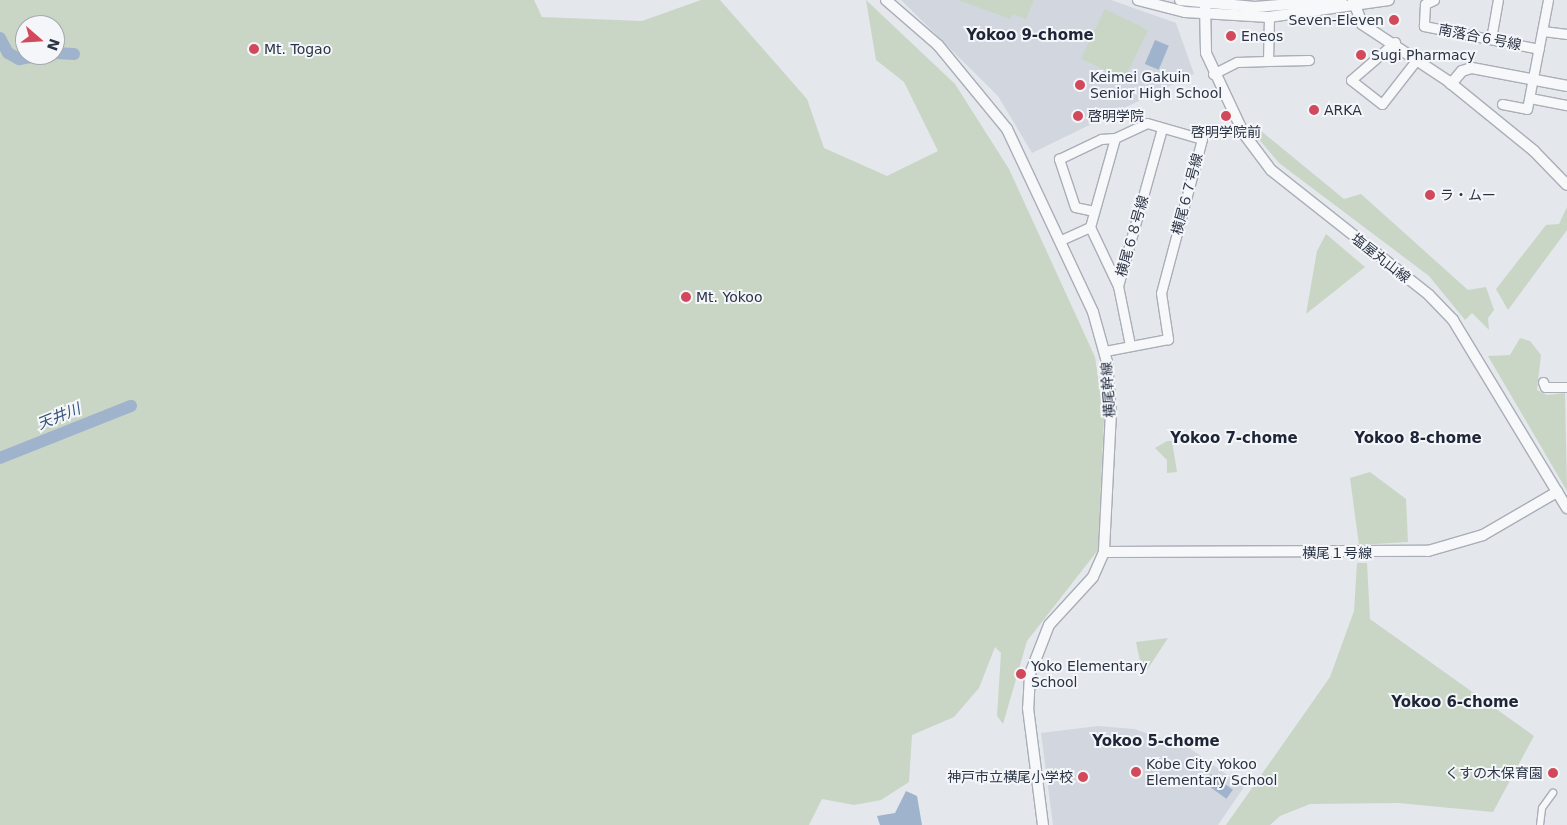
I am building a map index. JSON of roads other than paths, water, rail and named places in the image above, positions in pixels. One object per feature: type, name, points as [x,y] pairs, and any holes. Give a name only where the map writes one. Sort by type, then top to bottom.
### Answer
[{"type":"street","name":"横尾幹線","points":[[886,0],[938,45],[986,98],[1028,168],[1093,312],[1105,351],[1111,404],[1104,552],[1093,577],[1049,626],[1030,674],[1028,708],[1043,825]]},
{"type":"street","points":[[1138,0],[1205,8],[1270,8],[1354,4],[1389,0]]},
{"type":"street","points":[[1180,0],[1205,8]]},
{"type":"street","points":[[1270,8],[1342,0]]},
{"type":"street","name":"南落合６号線","points":[[1434,0],[1425,4],[1424,26],[1539,49]]},
{"type":"street","points":[[1491,39],[1498,0]]},
{"type":"street","points":[[1502,104],[1527,109],[1548,0]]},
{"type":"street","points":[[1354,4],[1362,24],[1418,58],[1534,151],[1567,185]]},
{"type":"street","name":"塩屋丸山線","points":[[1205,8],[1204,41],[1213,74],[1244,134],[1271,170],[1429,295],[1453,320],[1567,508]]},
{"type":"street","points":[[1268,61],[1270,8]]},
{"type":"street","points":[[1543,31],[1567,34]]},
{"type":"street","points":[[1394,42],[1351,80],[1382,104],[1418,58]]},
{"type":"street","points":[[1213,74],[1237,62],[1309,60]]},
{"type":"street","points":[[1451,84],[1462,71],[1472,68],[1567,86]]},
{"type":"street","points":[[1530,98],[1567,105]]},
{"type":"street","name":"横尾６７号線","points":[[1094,211],[1075,207],[1059,159],[1101,139],[1115,138],[1147,123],[1202,138],[1161,293],[1168,339],[1105,351]]},
{"type":"street","name":"横尾６８号線","points":[[1130,345],[1118,286],[1162,128]]},
{"type":"street","points":[[1115,138],[1090,227],[1118,286]]},
{"type":"street","points":[[1061,240],[1090,227]]},
{"type":"street","points":[[1543,382],[1545,387],[1567,387]]},
{"type":"street","name":"横尾１号線","points":[[1104,552],[1422,552],[1483,535],[1556,492]]},
{"type":"street","points":[[1540,825],[1542,808],[1553,793]]},
{"type":"water","points":[[1155,40],[1169,46],[1159,70],[1145,64]]},
{"type":"water","points":[[1211,774],[1233,790],[1226,799],[1205,783]]},
{"type":"water","points":[[906,791],[917,796],[922,825],[880,825],[877,816],[895,813]]},
{"type":"waterway","points":[[0,38],[8,53],[15,57]]},
{"type":"waterway","points":[[65,54],[74,54]]},
{"type":"waterway","name":"天井川","points":[[0,458],[131,406]]},
{"type":"place","name":"Seven-Eleven","points":[[1394,20]]},
{"type":"place","name":"Eneos","points":[[1231,36]]},
{"type":"place","name":"Mt. Togao","points":[[254,49]]},
{"type":"place","name":"Sugi Pharmacy","points":[[1361,55]]},
{"type":"place","name":"Keimei Gakuin Senior High School","points":[[1080,85]]},
{"type":"place","name":"ARKA","points":[[1314,110]]},
{"type":"place","name":"啓明学院","points":[[1078,116]]},
{"type":"place","name":"啓明学院前","points":[[1226,116]]},
{"type":"place","name":"ラ・ムー","points":[[1430,195]]},
{"type":"place","name":"Mt. Yokoo","points":[[686,297]]},
{"type":"place","name":"Yoko Elementary School","points":[[1021,674]]},
{"type":"place","name":"Kobe City Yokoo Elementary School","points":[[1136,772]]},
{"type":"place","name":"くすの木保育園","points":[[1553,773]]},
{"type":"place","name":"神戸市立横尾小学校","points":[[1083,777]]},
{"type":"district","name":"Yokoo 9-chome","points":[[1030,36]]},
{"type":"district","name":"Yokoo 7-chome","points":[[1234,439]]},
{"type":"district","name":"Yokoo 8-chome","points":[[1418,439]]},
{"type":"district","name":"Yokoo 6-chome","points":[[1455,703]]},
{"type":"district","name":"Yokoo 5-chome","points":[[1156,742]]}]
